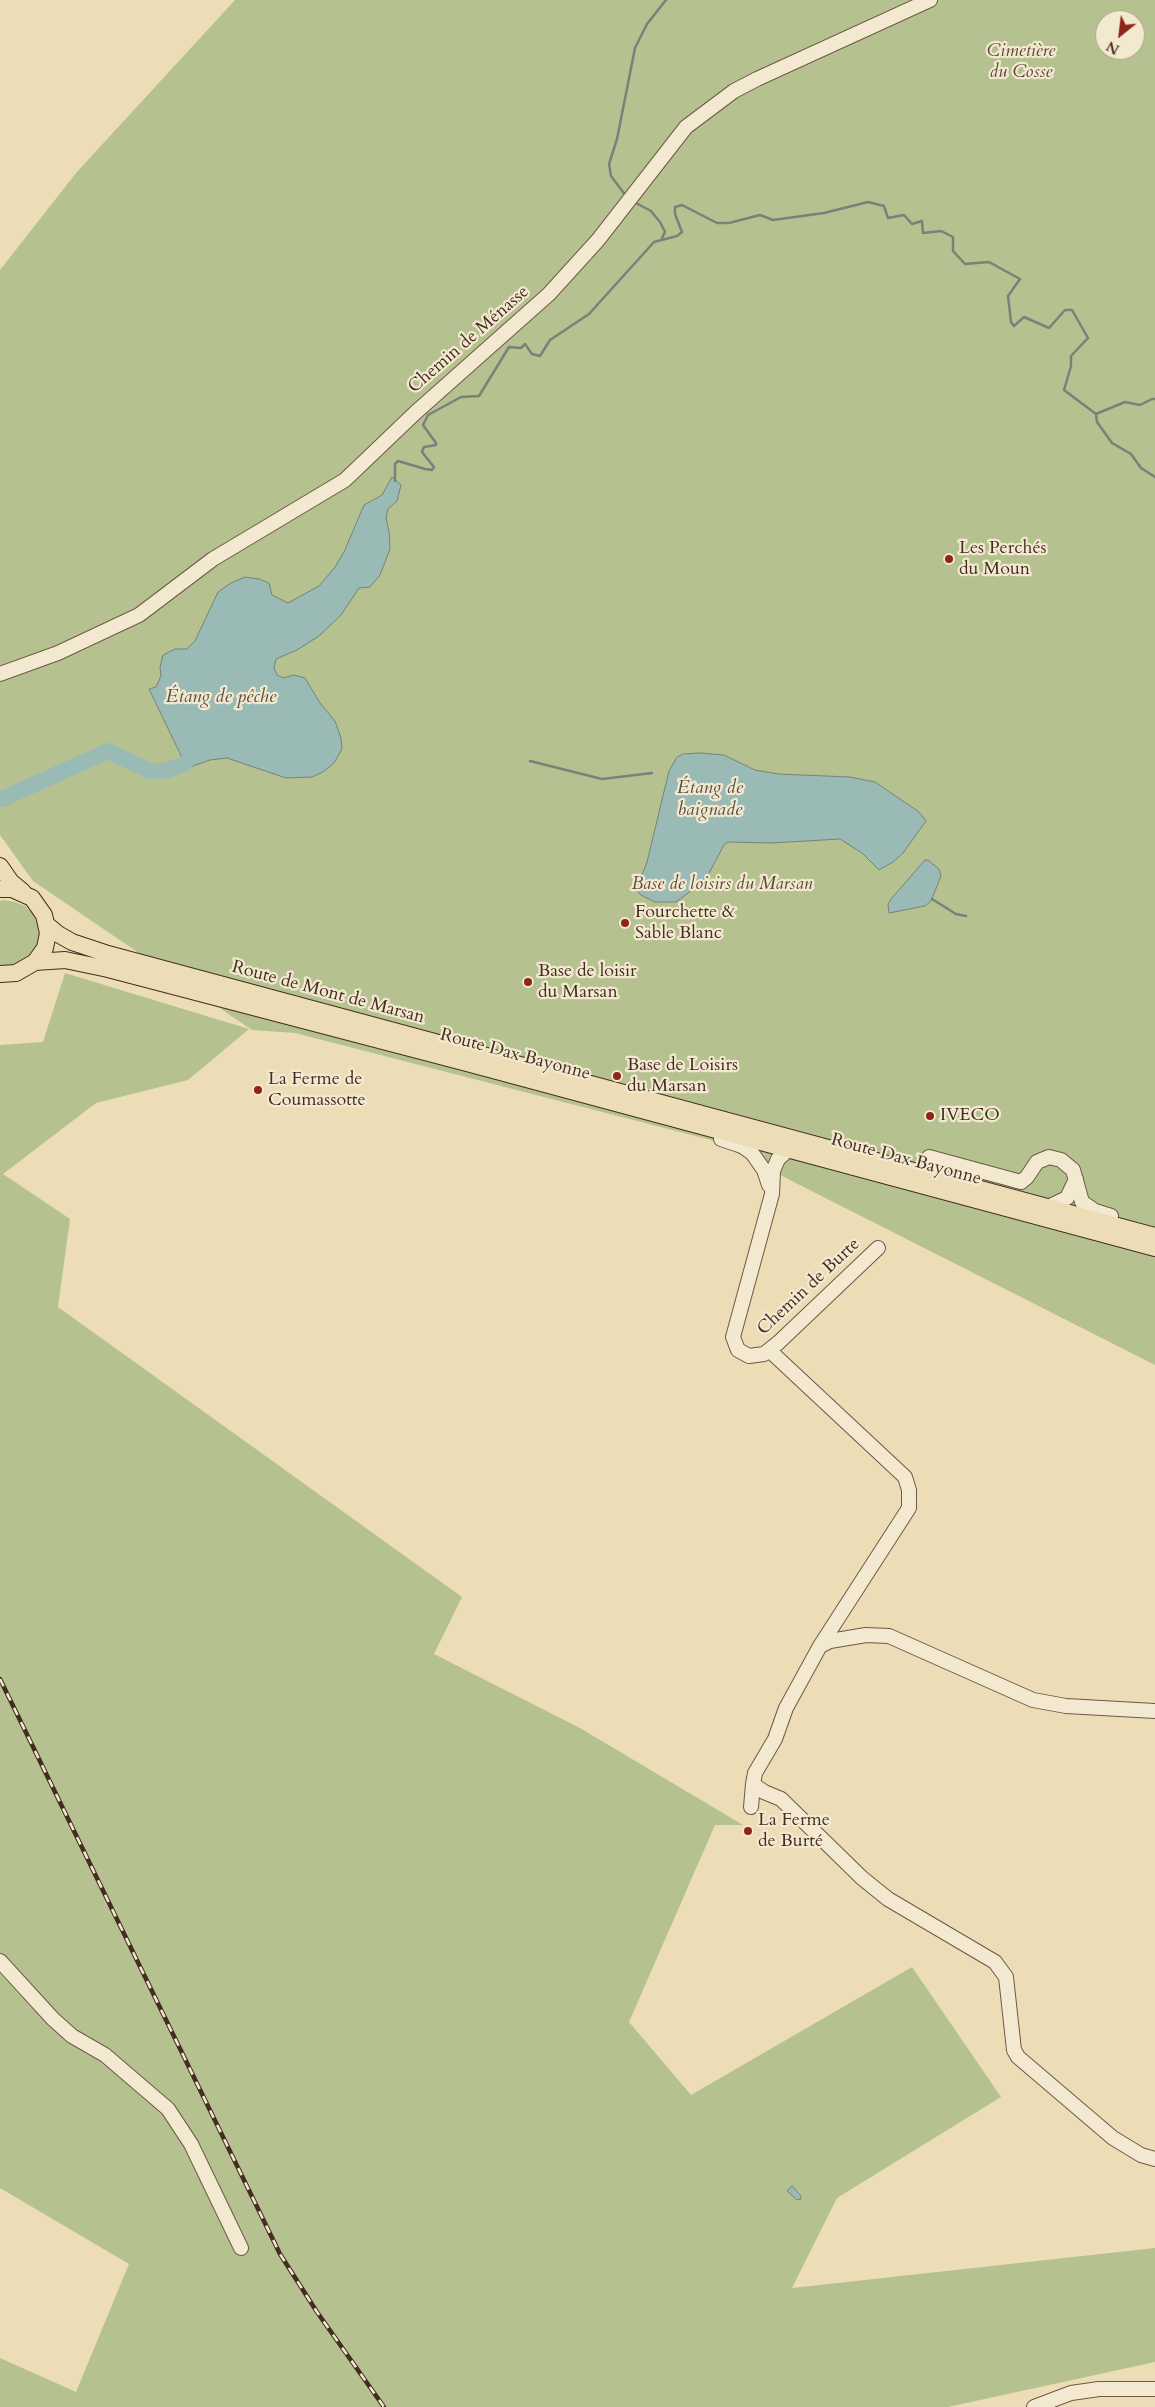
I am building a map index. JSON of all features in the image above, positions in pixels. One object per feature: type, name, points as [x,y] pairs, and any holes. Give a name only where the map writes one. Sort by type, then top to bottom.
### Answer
[{"type":"main road","points":[[0,866],[11,882],[39,905],[47,925],[44,948],[36,962],[16,973],[0,974]]},
{"type":"main road","points":[[0,889],[23,892]]},
{"type":"main road","name":"Route de Mont de Marsan","points":[[47,925],[72,942],[108,954],[1155,1236]]},
{"type":"main road","name":"Route Dax Bayonne","points":[[36,962],[65,960],[108,969],[1155,1248]]},
{"type":"street","name":"Chemin de Ménasse","points":[[0,674],[58,652],[139,615],[213,559],[351,475],[415,413],[549,294],[592,247],[686,126],[734,92],[792,61],[930,0]]},
{"type":"street","name":"Chemin de Burte","points":[[620,1104],[746,1148],[756,1158],[767,1178],[768,1206]]},
{"type":"street","name":"Chemin de Burte","points":[[789,1149],[774,1166],[772,1194],[733,1337],[735,1345],[743,1354],[760,1356],[769,1350],[878,1248]]},
{"type":"street","points":[[929,1157],[1021,1182],[1027,1177],[1037,1162],[1049,1157],[1055,1158],[1067,1164],[1076,1179],[1079,1198],[1088,1207],[1155,1230]]},
{"type":"street","points":[[1048,1207],[1067,1198],[1076,1179]]},
{"type":"street","points":[[751,1807],[755,1773],[774,1739],[786,1708],[820,1646],[909,1508],[909,1490],[904,1477],[769,1350]]},
{"type":"street","points":[[820,1646],[830,1642],[866,1635],[890,1636],[1034,1700],[1066,1706],[1155,1710]]},
{"type":"street","points":[[753,1784],[764,1792],[781,1799],[862,1878],[888,1900],[995,1962],[1006,1977],[1014,2050],[1018,2057],[1113,2138],[1141,2155],[1155,2159]]},
{"type":"street","points":[[0,1961],[53,2019],[72,2036],[105,2054],[168,2109],[191,2144],[241,2248]]},
{"type":"street","points":[[1034,2407],[1071,2393],[1099,2389],[1155,2389]]},
{"type":"green space","points":[[235,0],[1155,0],[1155,1365],[711,1140],[295,1033],[252,1030],[33,881],[0,835],[0,270],[76,173]]},
{"type":"green space","points":[[4,900],[25,906],[33,914],[38,924],[39,935],[37,945],[31,955],[23,962],[13,965],[0,965],[0,901]]},
{"type":"green space","points":[[65,973],[249,1029],[188,1080],[96,1103],[3,1174],[70,1219],[58,1307],[462,1597],[434,1654],[580,1728],[743,1825],[715,1825],[629,2022],[691,2095],[912,1967],[1001,2097],[837,2198],[792,2288],[1155,2248],[1155,2362],[948,2407],[0,2407],[0,2358],[76,2392],[129,2264],[0,2188],[0,1045],[43,1042]]},
{"type":"water","name":"Étang de pêche","points":[[392,477],[401,485],[397,501],[388,509],[386,518],[390,549],[380,575],[370,587],[359,588],[341,615],[319,636],[297,650],[276,659],[274,668],[277,675],[283,678],[294,675],[305,678],[320,703],[335,721],[341,738],[342,749],[334,763],[323,772],[312,777],[286,778],[227,758],[210,760],[187,768],[149,689],[156,687],[161,676],[160,667],[163,655],[175,649],[187,649],[195,641],[218,592],[231,583],[245,577],[259,579],[269,583],[272,595],[288,603],[319,586],[335,567],[344,552],[364,505],[382,495]]},
{"type":"water","name":"Étang de baignade","points":[[683,754],[724,755],[755,770],[778,774],[850,777],[875,782],[919,812],[926,821],[903,853],[893,862],[879,870],[862,853],[840,839],[772,843],[728,842],[724,845],[708,875],[699,885],[676,902],[655,902],[641,895],[636,890],[647,862],[669,771],[677,757]]},
{"type":"water","points":[[925,860],[928,860],[939,869],[941,876],[931,901],[925,906],[889,913],[888,904],[891,899]]},
{"type":"water","points":[[792,2186],[801,2196],[801,2199],[797,2200],[787,2191]]},
{"type":"waterway","points":[[626,196],[611,176],[609,164],[617,139],[635,48],[647,24],[666,0]]},
{"type":"waterway","points":[[634,202],[651,211],[660,222],[665,232],[662,238]]},
{"type":"waterway","points":[[395,481],[395,464],[398,461],[425,469],[432,470],[434,467],[422,452],[424,447],[436,445],[423,425],[428,415],[461,397],[479,396],[509,347],[521,348],[525,344],[532,354],[540,356],[550,340],[589,314],[654,242],[677,236],[682,232],[675,214],[675,207],[682,205],[717,223],[729,223],[760,215],[773,220],[824,213],[868,202],[884,206],[888,218],[904,215],[912,224],[922,221],[923,233],[941,231],[953,237],[953,251],[965,264],[989,262],[1020,279],[1008,296],[1011,322],[1014,326],[1024,317],[1049,328],[1065,310],[1072,310],[1088,338],[1071,356],[1071,366],[1064,390],[1096,414],[1097,422],[1112,443],[1131,454],[1141,468],[1155,477]]},
{"type":"waterway","points":[[1096,414],[1125,402],[1140,405],[1155,399]]},
{"type":"waterway","points":[[2,799],[108,751],[150,771],[165,771],[185,764]]},
{"type":"waterway","points":[[530,761],[602,779],[652,773]]},
{"type":"waterway","points":[[932,899],[956,914],[966,916]]},
{"type":"railway","points":[[0,1679],[280,2254],[317,2312],[384,2407]]},
{"type":"place","name":"Les Perchés du Moun","points":[[949,559]]},
{"type":"place","name":"Fourchette & Sable Blanc","points":[[625,923]]},
{"type":"place","name":"Base de loisir du Marsan","points":[[528,982]]},
{"type":"place","name":"Base de Loisirs du Marsan","points":[[617,1076]]},
{"type":"place","name":"La Ferme de Coumassotte","points":[[258,1090]]},
{"type":"place","name":"IVECO","points":[[930,1116]]},
{"type":"place","name":"La Ferme de Burté","points":[[748,1831]]},
{"type":"park label","name":"Cimetière du Cosse","points":[[1021,62]]},
{"type":"park label","name":"Base de loisirs du Marsan","points":[[722,885]]}]
